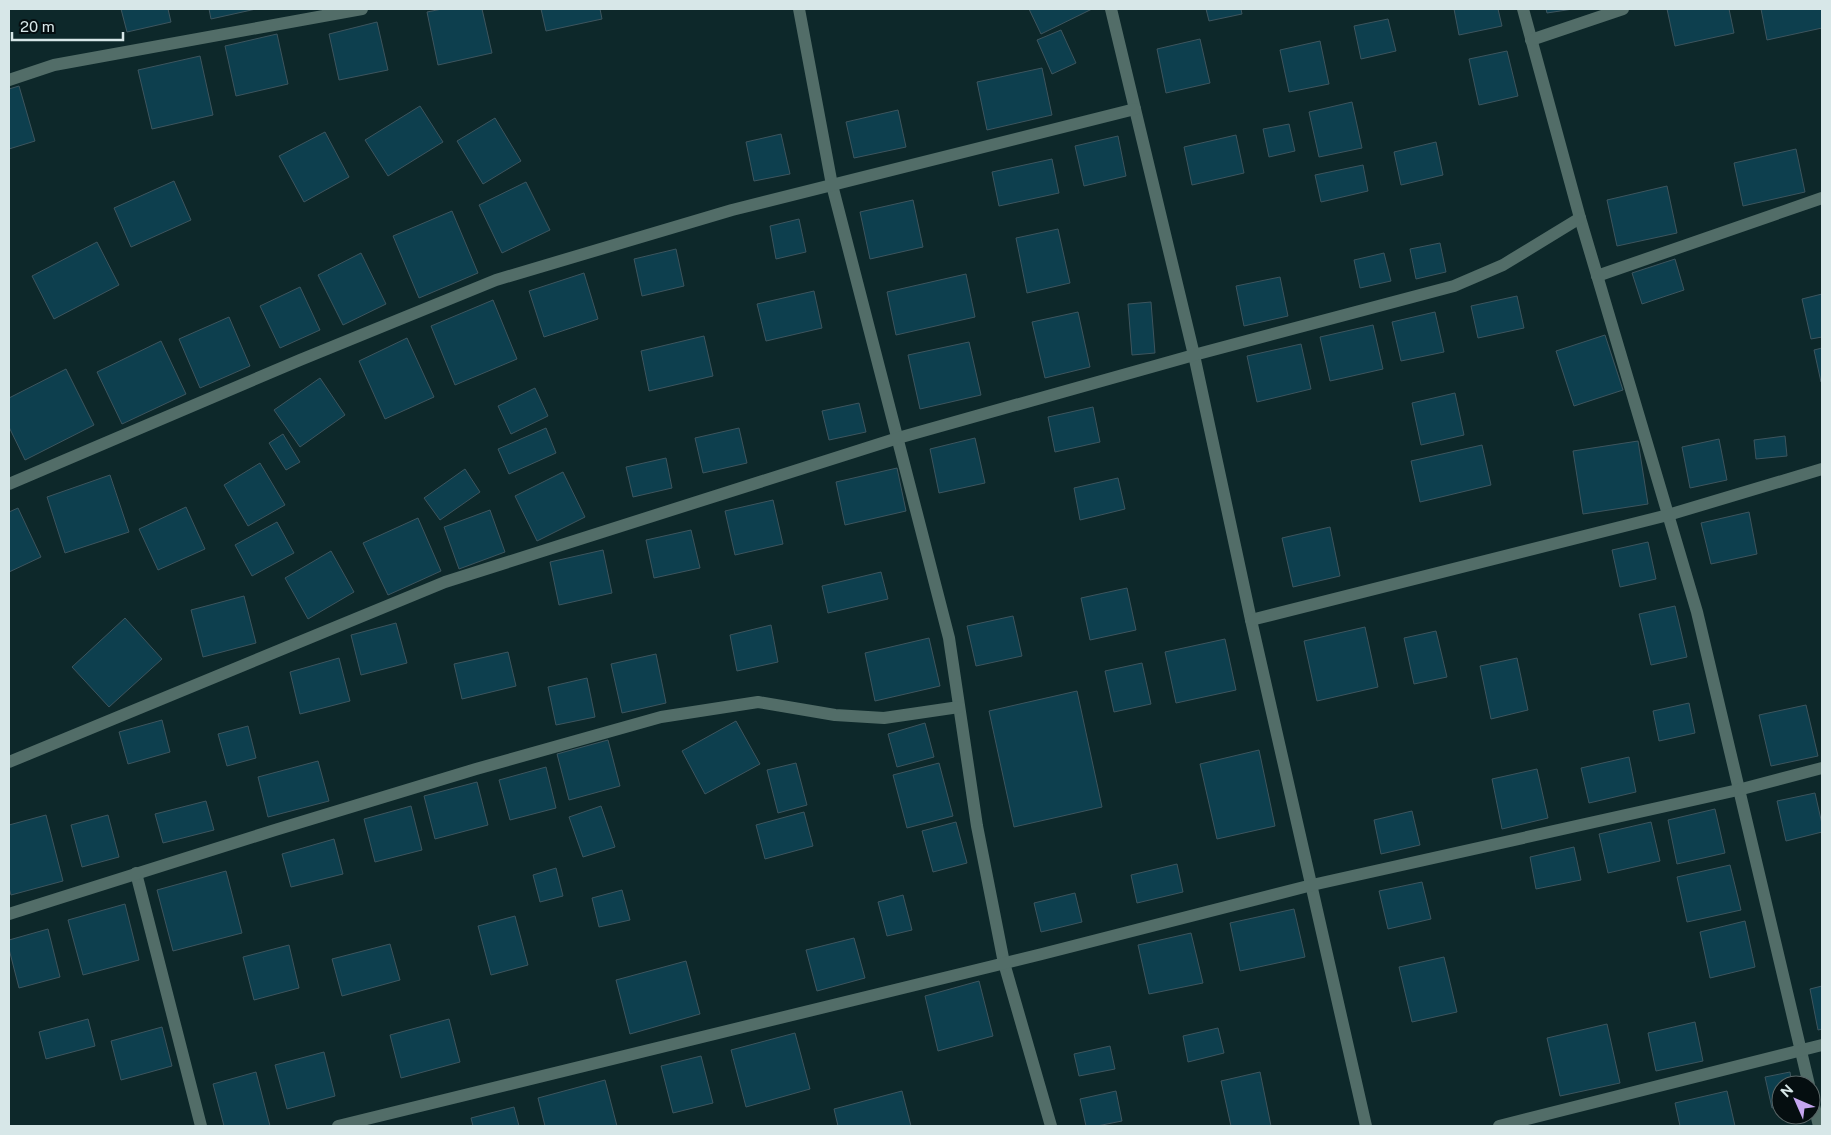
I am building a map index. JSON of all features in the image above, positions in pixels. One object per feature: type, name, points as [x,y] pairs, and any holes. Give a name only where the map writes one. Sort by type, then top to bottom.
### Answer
[{"type":"street","points":[[9,80],[54,65],[362,9]]},
{"type":"street","points":[[799,9],[832,185],[949,638],[977,826],[1004,963],[1051,1126]]},
{"type":"street","points":[[1110,9],[1194,355],[1251,620],[1366,1126]]},
{"type":"street","points":[[1523,9],[1580,218],[1697,612],[1807,1075]]},
{"type":"street","points":[[1531,40],[1623,9]]},
{"type":"street","points":[[9,484],[300,360],[496,280],[732,210],[1135,108]]},
{"type":"street","points":[[1597,276],[1822,198]]},
{"type":"street","points":[[9,762],[445,582],[898,438],[1194,355],[1454,286],[1502,264],[1580,218]]},
{"type":"street","points":[[1251,620],[1668,515],[1822,470]]},
{"type":"street","points":[[9,914],[476,769],[661,717],[758,702],[835,715],[884,718],[959,707]]},
{"type":"street","points":[[338,1126],[1004,963],[1312,885],[1738,790],[1822,768]]},
{"type":"street","points":[[136,873],[201,1126]]},
{"type":"street","points":[[1499,1126],[1822,1045]]},
{"type":"building","points":[[121,9],[168,9],[171,22],[127,32]]},
{"type":"building","points":[[209,9],[256,9],[211,19]]},
{"type":"building","points":[[442,9],[482,9],[492,53],[438,65],[427,12]]},
{"type":"building","points":[[541,9],[600,9],[602,19],[546,31]]},
{"type":"building","points":[[1029,9],[1092,9],[1041,34]]},
{"type":"building","points":[[1206,9],[1241,9],[1242,14],[1209,21]]},
{"type":"building","points":[[1454,9],[1498,9],[1502,26],[1459,35]]},
{"type":"building","points":[[1546,9],[1573,9],[1547,13]]},
{"type":"building","points":[[1667,9],[1729,9],[1734,33],[1675,46]]},
{"type":"building","points":[[1761,9],[1822,9],[1822,28],[1767,40]]},
{"type":"building","points":[[1388,19],[1396,51],[1361,59],[1354,26]]},
{"type":"building","points":[[377,22],[388,70],[339,80],[329,34]]},
{"type":"building","points":[[1061,30],[1076,63],[1052,74],[1037,40]]},
{"type":"building","points":[[277,34],[288,84],[236,96],[225,46]]},
{"type":"building","points":[[1200,39],[1210,83],[1166,93],[1157,49]]},
{"type":"building","points":[[1320,41],[1329,84],[1289,92],[1280,50]]},
{"type":"building","points":[[1507,51],[1518,96],[1479,105],[1469,59]]},
{"type":"building","points":[[200,56],[213,115],[152,129],[138,70]]},
{"type":"building","points":[[1042,68],[1052,115],[987,130],[977,82]]},
{"type":"building","points":[[19,86],[35,141],[9,149],[9,89]]},
{"type":"building","points":[[1352,102],[1362,148],[1319,157],[1309,112]]},
{"type":"building","points":[[420,106],[443,142],[388,176],[365,140]]},
{"type":"building","points":[[898,110],[906,147],[854,158],[846,122]]},
{"type":"building","points":[[495,118],[521,161],[483,184],[457,141]]},
{"type":"building","points":[[1289,124],[1295,151],[1269,157],[1263,129]]},
{"type":"building","points":[[325,132],[349,177],[304,202],[279,156]]},
{"type":"building","points":[[781,134],[790,174],[754,181],[746,142]]},
{"type":"building","points":[[1236,135],[1244,173],[1192,185],[1184,147]]},
{"type":"building","points":[[1118,136],[1126,176],[1084,186],[1075,146]]},
{"type":"building","points":[[1436,142],[1443,175],[1401,185],[1394,152]]},
{"type":"building","points":[[1796,149],[1805,192],[1743,206],[1734,163]]},
{"type":"building","points":[[1052,159],[1059,193],[999,206],[992,172]]},
{"type":"building","points":[[1363,165],[1368,191],[1321,202],[1315,175]]},
{"type":"building","points":[[174,181],[191,220],[131,247],[114,208]]},
{"type":"building","points":[[526,182],[550,230],[502,253],[479,205]]},
{"type":"building","points":[[1667,186],[1677,233],[1617,246],[1607,200]]},
{"type":"building","points":[[913,200],[923,247],[870,259],[860,212]]},
{"type":"building","points":[[452,211],[478,273],[419,298],[393,236]]},
{"type":"building","points":[[799,219],[806,252],[776,259],[770,226]]},
{"type":"building","points":[[1058,229],[1070,283],[1027,293],[1016,238]]},
{"type":"building","points":[[97,242],[119,285],[54,319],[32,276]]},
{"type":"building","points":[[1440,243],[1446,272],[1416,279],[1410,249]]},
{"type":"building","points":[[676,249],[684,286],[642,296],[634,259]]},
{"type":"building","points":[[361,253],[386,304],[343,325],[318,275]]},
{"type":"building","points":[[1384,253],[1391,281],[1360,288],[1354,260]]},
{"type":"building","points":[[1675,259],[1684,290],[1642,304],[1632,273]]},
{"type":"building","points":[[584,273],[598,319],[544,337],[529,291]]},
{"type":"building","points":[[966,274],[975,317],[896,335],[887,292]]},
{"type":"building","points":[[1280,277],[1288,316],[1244,326],[1236,286]]},
{"type":"building","points":[[300,287],[320,330],[280,348],[260,306]]},
{"type":"building","points":[[814,291],[822,328],[766,341],[757,304]]},
{"type":"building","points":[[1822,294],[1822,337],[1811,339],[1802,299]]},
{"type":"building","points":[[1517,296],[1524,328],[1478,338],[1471,306]]},
{"type":"building","points":[[493,300],[517,359],[455,385],[431,326]]},
{"type":"building","points":[[1151,302],[1155,353],[1132,355],[1128,304]]},
{"type":"building","points":[[1078,312],[1090,367],[1045,378],[1032,322]]},
{"type":"building","points":[[1435,312],[1444,352],[1401,361],[1392,322]]},
{"type":"building","points":[[229,317],[250,366],[200,388],[179,339]]},
{"type":"building","points":[[1373,325],[1383,369],[1330,381],[1320,337]]},
{"type":"building","points":[[1605,335],[1623,390],[1574,406],[1556,351]]},
{"type":"building","points":[[704,336],[713,376],[649,391],[641,351]]},
{"type":"building","points":[[407,338],[434,397],[385,419],[359,361]]},
{"type":"building","points":[[161,341],[186,394],[122,424],[97,372]]},
{"type":"building","points":[[969,342],[981,395],[920,409],[908,355]]},
{"type":"building","points":[[1301,344],[1311,389],[1257,402],[1247,356]]},
{"type":"building","points":[[1822,348],[1822,382],[1821,382],[1814,350]]},
{"type":"building","points":[[66,369],[94,425],[25,460],[9,427],[9,398]]},
{"type":"building","points":[[320,378],[345,415],[300,447],[274,410]]},
{"type":"building","points":[[535,388],[548,416],[511,434],[498,406]]},
{"type":"building","points":[[1455,393],[1464,435],[1421,445],[1412,403]]},
{"type":"building","points":[[859,403],[866,432],[829,440],[822,411]]},
{"type":"building","points":[[1093,407],[1100,442],[1055,452],[1048,417]]},
{"type":"building","points":[[546,428],[556,453],[509,474],[498,449]]},
{"type":"building","points":[[739,428],[747,463],[703,473],[695,438]]},
{"type":"building","points":[[283,434],[300,462],[286,470],[269,443]]},
{"type":"building","points":[[1785,436],[1787,456],[1756,459],[1754,440]]},
{"type":"building","points":[[975,438],[985,483],[939,493],[930,449]]},
{"type":"building","points":[[1719,439],[1727,480],[1690,488],[1682,447]]},
{"type":"building","points":[[1638,441],[1648,504],[1583,514],[1573,451]]},
{"type":"building","points":[[1482,445],[1491,485],[1420,502],[1411,461]]},
{"type":"building","points":[[666,458],[672,488],[633,497],[626,467]]},
{"type":"building","points":[[260,463],[285,505],[248,526],[224,485]]},
{"type":"building","points":[[897,468],[906,511],[845,525],[836,482]]},
{"type":"building","points":[[465,469],[480,492],[440,520],[424,498]]},
{"type":"building","points":[[563,472],[585,517],[537,541],[515,496]]},
{"type":"building","points":[[110,475],[129,532],[65,553],[47,497]]},
{"type":"building","points":[[1118,478],[1125,509],[1080,520],[1074,488]]},
{"type":"building","points":[[773,500],[783,544],[735,555],[725,511]]},
{"type":"building","points":[[186,507],[205,549],[158,570],[139,529]]},
{"type":"building","points":[[18,508],[41,557],[9,572],[9,512]]},
{"type":"building","points":[[490,510],[505,552],[459,569],[444,527]]},
{"type":"building","points":[[1749,512],[1757,554],[1711,564],[1701,523]]},
{"type":"building","points":[[418,518],[441,571],[388,595],[363,543]]},
{"type":"building","points":[[277,522],[294,553],[252,576],[235,545]]},
{"type":"building","points":[[1330,527],[1340,576],[1293,587],[1282,538]]},
{"type":"building","points":[[691,530],[700,568],[654,578],[646,540]]},
{"type":"building","points":[[1648,542],[1656,579],[1620,587],[1612,550]]},
{"type":"building","points":[[603,550],[612,593],[559,605],[550,562]]},
{"type":"building","points":[[331,551],[354,592],[308,619],[285,578]]},
{"type":"building","points":[[881,572],[888,599],[828,613],[822,586]]},
{"type":"building","points":[[1127,588],[1136,630],[1090,640],[1081,598]]},
{"type":"building","points":[[244,596],[256,643],[203,657],[191,610]]},
{"type":"building","points":[[1675,606],[1687,657],[1651,665],[1639,614]]},
{"type":"building","points":[[1013,616],[1022,656],[976,666],[967,626]]},
{"type":"building","points":[[125,618],[162,659],[109,707],[72,667]]},
{"type":"building","points":[[396,623],[407,663],[361,675],[351,635]]},
{"type":"building","points":[[771,625],[778,662],[737,671],[730,635]]},
{"type":"building","points":[[1365,627],[1378,687],[1317,701],[1304,641]]},
{"type":"building","points":[[1436,631],[1447,677],[1414,684],[1404,638]]},
{"type":"building","points":[[929,638],[940,686],[875,701],[865,653]]},
{"type":"building","points":[[1225,639],[1236,690],[1176,703],[1165,652]]},
{"type":"building","points":[[508,652],[516,686],[462,699],[454,664]]},
{"type":"building","points":[[656,654],[666,703],[622,713],[611,664]]},
{"type":"building","points":[[339,658],[350,701],[300,714],[290,672]]},
{"type":"building","points":[[1517,658],[1528,710],[1491,719],[1480,666]]},
{"type":"building","points":[[1142,663],[1151,704],[1114,712],[1105,671]]},
{"type":"building","points":[[587,678],[595,717],[556,725],[548,687]]},
{"type":"building","points":[[1077,691],[1102,807],[1014,827],[989,711]]},
{"type":"building","points":[[1689,703],[1695,733],[1659,741],[1653,711]]},
{"type":"building","points":[[1806,705],[1818,756],[1771,766],[1759,715]]},
{"type":"building","points":[[162,720],[170,752],[128,764],[119,732]]},
{"type":"building","points":[[736,721],[760,764],[705,794],[682,751]]},
{"type":"building","points":[[925,723],[934,757],[897,767],[888,734]]},
{"type":"building","points":[[248,726],[256,758],[227,766],[218,734]]},
{"type":"building","points":[[608,740],[620,786],[569,800],[557,754]]},
{"type":"building","points":[[1259,750],[1275,826],[1217,839],[1200,764]]},
{"type":"building","points":[[1629,757],[1636,792],[1589,803],[1581,768]]},
{"type":"building","points":[[318,761],[329,801],[268,817],[258,777]]},
{"type":"building","points":[[796,763],[807,805],[778,813],[767,770]]},
{"type":"building","points":[[939,763],[953,816],[907,828],[893,775]]},
{"type":"building","points":[[546,767],[556,808],[510,820],[499,780]]},
{"type":"building","points":[[1537,769],[1548,818],[1502,829],[1492,779]]},
{"type":"building","points":[[477,782],[488,825],[435,839],[424,796]]},
{"type":"building","points":[[1815,793],[1822,832],[1786,841],[1777,801]]},
{"type":"building","points":[[206,801],[214,830],[163,843],[155,814]]},
{"type":"building","points":[[411,806],[422,850],[375,862],[364,819]]},
{"type":"building","points":[[601,806],[615,847],[583,857],[569,817]]},
{"type":"building","points":[[1715,809],[1725,853],[1677,864],[1668,820]]},
{"type":"building","points":[[1412,811],[1420,845],[1381,854],[1374,820]]},
{"type":"building","points":[[804,812],[813,846],[765,859],[756,825]]},
{"type":"building","points":[[46,815],[63,881],[11,895],[9,888],[9,825]]},
{"type":"building","points":[[108,815],[119,857],[82,867],[71,825]]},
{"type":"building","points":[[956,822],[967,863],[933,872],[922,831]]},
{"type":"building","points":[[1651,822],[1660,861],[1608,873],[1599,834]]},
{"type":"building","points":[[334,839],[343,874],[291,887],[282,854]]},
{"type":"building","points":[[1574,847],[1581,880],[1536,889],[1530,857]]},
{"type":"building","points":[[1177,864],[1183,892],[1137,903],[1131,875]]},
{"type":"building","points":[[1730,865],[1741,910],[1687,922],[1677,877]]},
{"type":"building","points":[[556,868],[563,896],[540,902],[533,875]]},
{"type":"building","points":[[226,871],[242,933],[173,951],[157,890]]},
{"type":"building","points":[[1422,882],[1431,919],[1388,929],[1379,891]]},
{"type":"building","points":[[622,890],[630,920],[599,927],[592,898]]},
{"type":"building","points":[[1075,893],[1082,922],[1041,932],[1034,903]]},
{"type":"building","points":[[903,895],[912,930],[887,936],[878,902]]},
{"type":"building","points":[[125,904],[139,960],[83,975],[68,920]]},
{"type":"building","points":[[1294,909],[1305,957],[1240,971],[1230,923]]},
{"type":"building","points":[[515,916],[528,965],[491,975],[478,926]]},
{"type":"building","points":[[1745,921],[1755,967],[1710,978],[1700,932]]},
{"type":"building","points":[[48,929],[60,977],[19,988],[9,949],[9,940]]},
{"type":"building","points":[[1191,933],[1203,983],[1149,994],[1138,945]]},
{"type":"building","points":[[854,938],[865,978],[817,991],[806,950]]},
{"type":"building","points":[[390,944],[400,980],[342,996],[332,959]]},
{"type":"building","points":[[289,945],[299,988],[254,1000],[243,957]]},
{"type":"building","points":[[1444,957],[1457,1012],[1412,1022],[1399,967]]},
{"type":"building","points":[[686,961],[700,1014],[630,1034],[616,980]]},
{"type":"building","points":[[979,981],[993,1036],[938,1051],[925,996]]},
{"type":"building","points":[[1822,986],[1822,1029],[1818,1030],[1810,989]]},
{"type":"building","points":[[88,1019],[95,1046],[46,1059],[39,1032]]},
{"type":"building","points":[[449,1019],[460,1062],[401,1078],[390,1035]]},
{"type":"building","points":[[1695,1022],[1703,1061],[1656,1071],[1648,1033]]},
{"type":"building","points":[[1607,1024],[1620,1083],[1560,1096],[1547,1038]]},
{"type":"building","points":[[162,1027],[172,1066],[121,1080],[111,1041]]},
{"type":"building","points":[[1218,1028],[1224,1053],[1188,1062],[1183,1036]]},
{"type":"building","points":[[795,1033],[810,1089],[746,1107],[731,1050]]},
{"type":"building","points":[[1110,1046],[1115,1069],[1079,1076],[1074,1054]]},
{"type":"building","points":[[324,1052],[335,1096],[287,1109],[275,1065]]},
{"type":"building","points":[[701,1056],[713,1103],[673,1113],[661,1066]]},
{"type":"building","points":[[256,1072],[270,1126],[224,1126],[213,1084]]},
{"type":"building","points":[[1260,1072],[1271,1126],[1231,1126],[1221,1081]]},
{"type":"building","points":[[1790,1072],[1790,1075],[1775,1075]]},
{"type":"building","points":[[1771,1076],[1771,1104],[1765,1077]]},
{"type":"building","points":[[605,1080],[617,1126],[545,1126],[538,1098]]},
{"type":"building","points":[[902,1091],[911,1126],[838,1126],[834,1109]]},
{"type":"building","points":[[1116,1091],[1122,1121],[1097,1126],[1086,1126],[1080,1099]]},
{"type":"building","points":[[1727,1091],[1735,1126],[1680,1126],[1675,1103]]},
{"type":"building","points":[[514,1107],[519,1126],[473,1126],[471,1118]]}]
